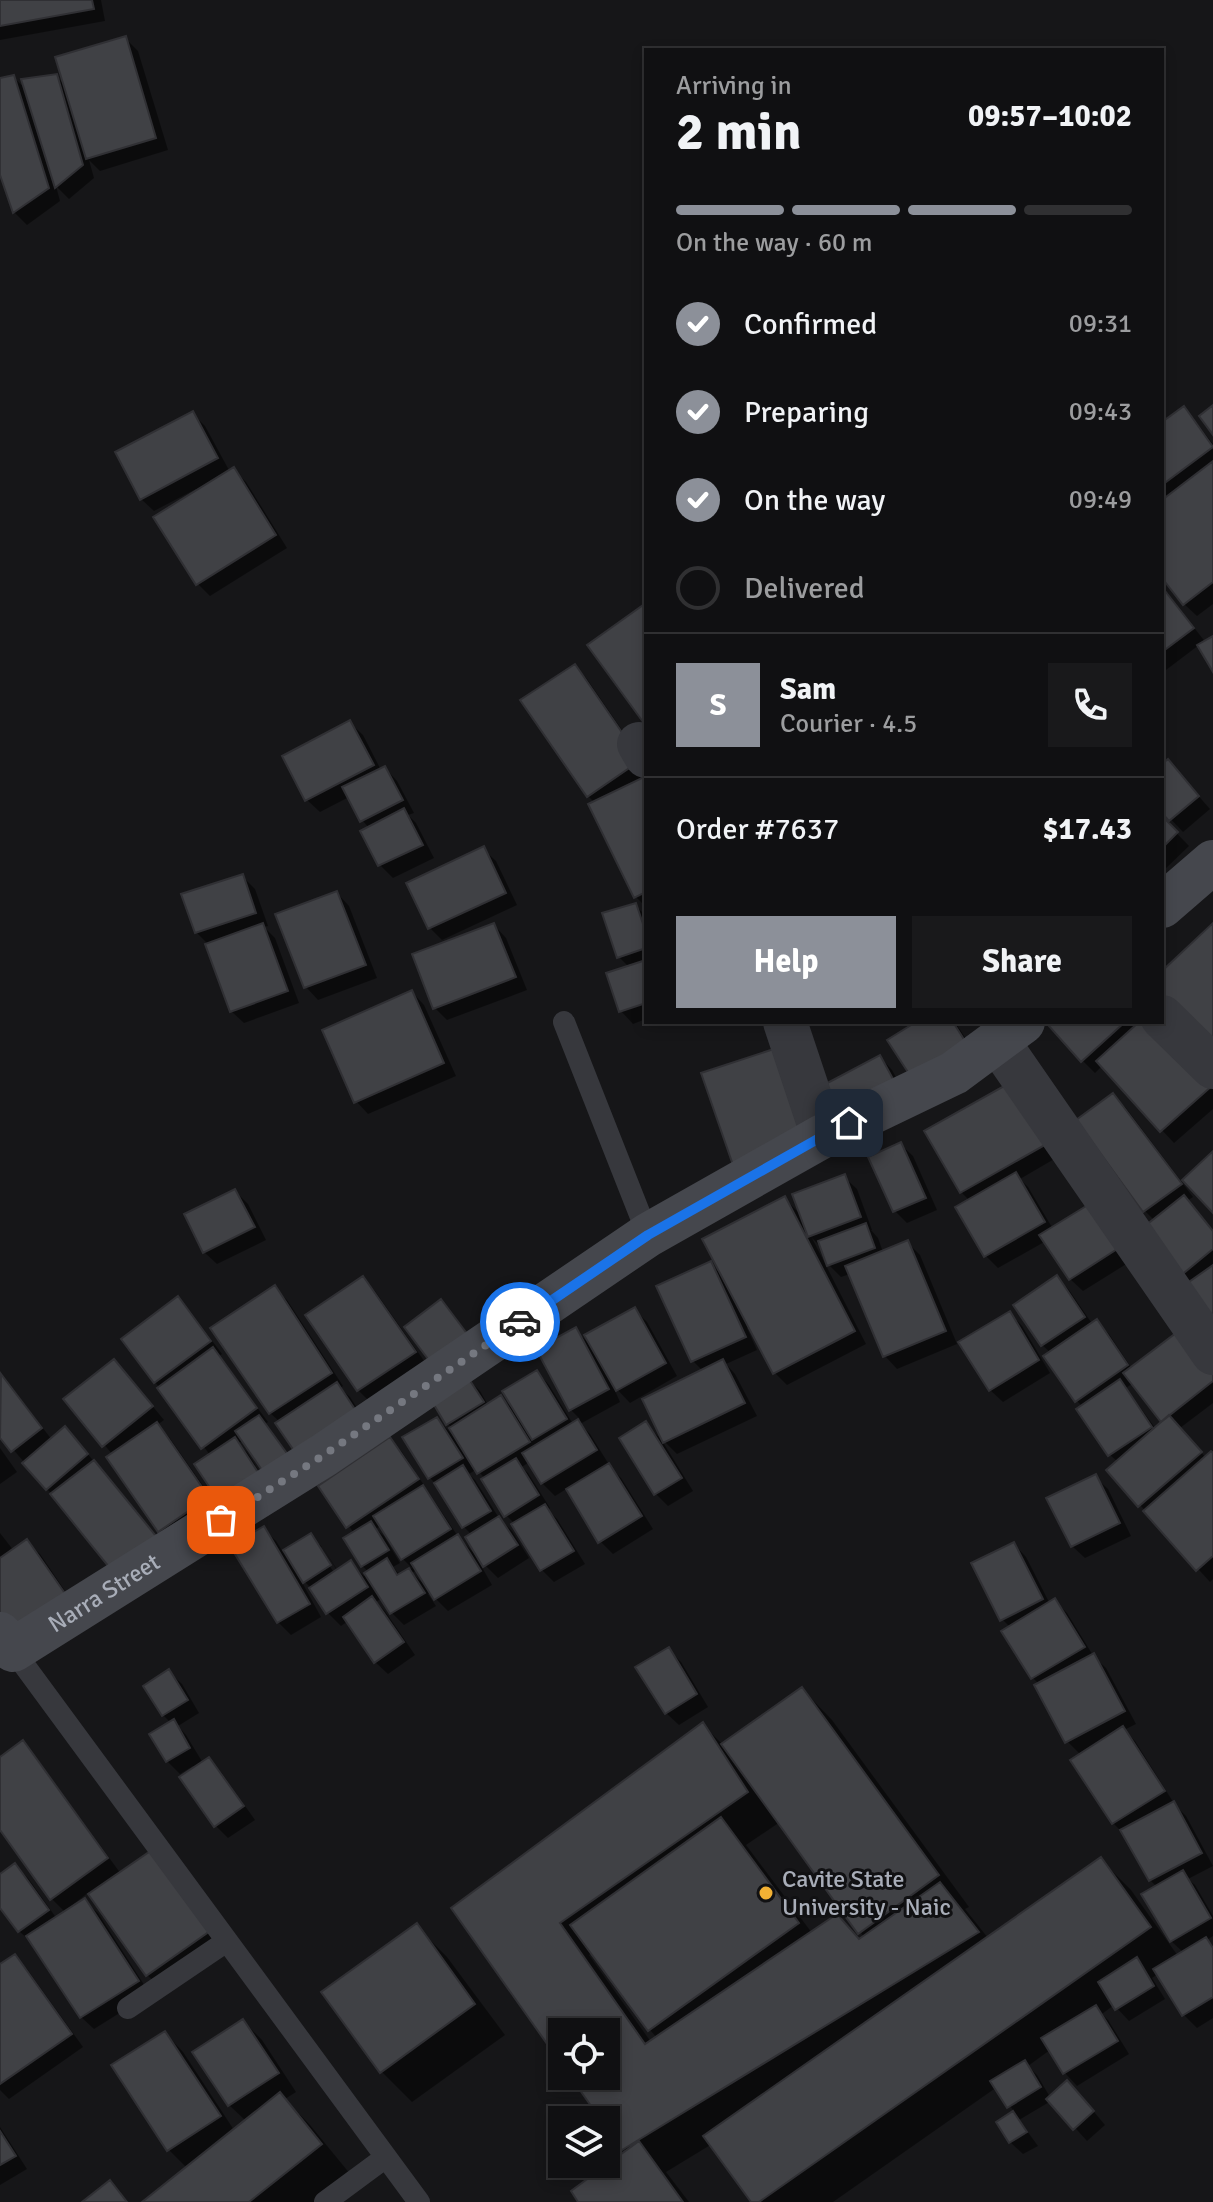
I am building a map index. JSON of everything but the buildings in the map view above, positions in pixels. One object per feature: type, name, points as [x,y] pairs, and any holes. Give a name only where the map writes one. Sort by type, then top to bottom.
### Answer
[{"type":"street","points":[[1164,904],[1213,862]]},
{"type":"street","points":[[1164,1019],[1213,1067]]},
{"type":"street","points":[[786,1024],[823,1136]]},
{"type":"street","points":[[1010,1032],[1213,1353]]},
{"type":"street","name":"Narra Street","points":[[4,1648],[324,1455],[648,1235],[823,1136],[954,1073],[1010,1032]]},
{"type":"lane","points":[[564,1022],[648,1235]]},
{"type":"lane","points":[[4,1648],[227,1941],[419,2202]]},
{"type":"lane","points":[[128,2008],[227,1941]]},
{"type":"lane","points":[[325,2202],[386,2157]]},
{"type":"way so far","points":[[221,1520],[324,1455],[520,1322]]},
{"type":"place","name":"Cavite State University - Naic","points":[[766,1893]]},
{"type":"route","points":[[520,1322],[648,1235],[849,1123]]}]
